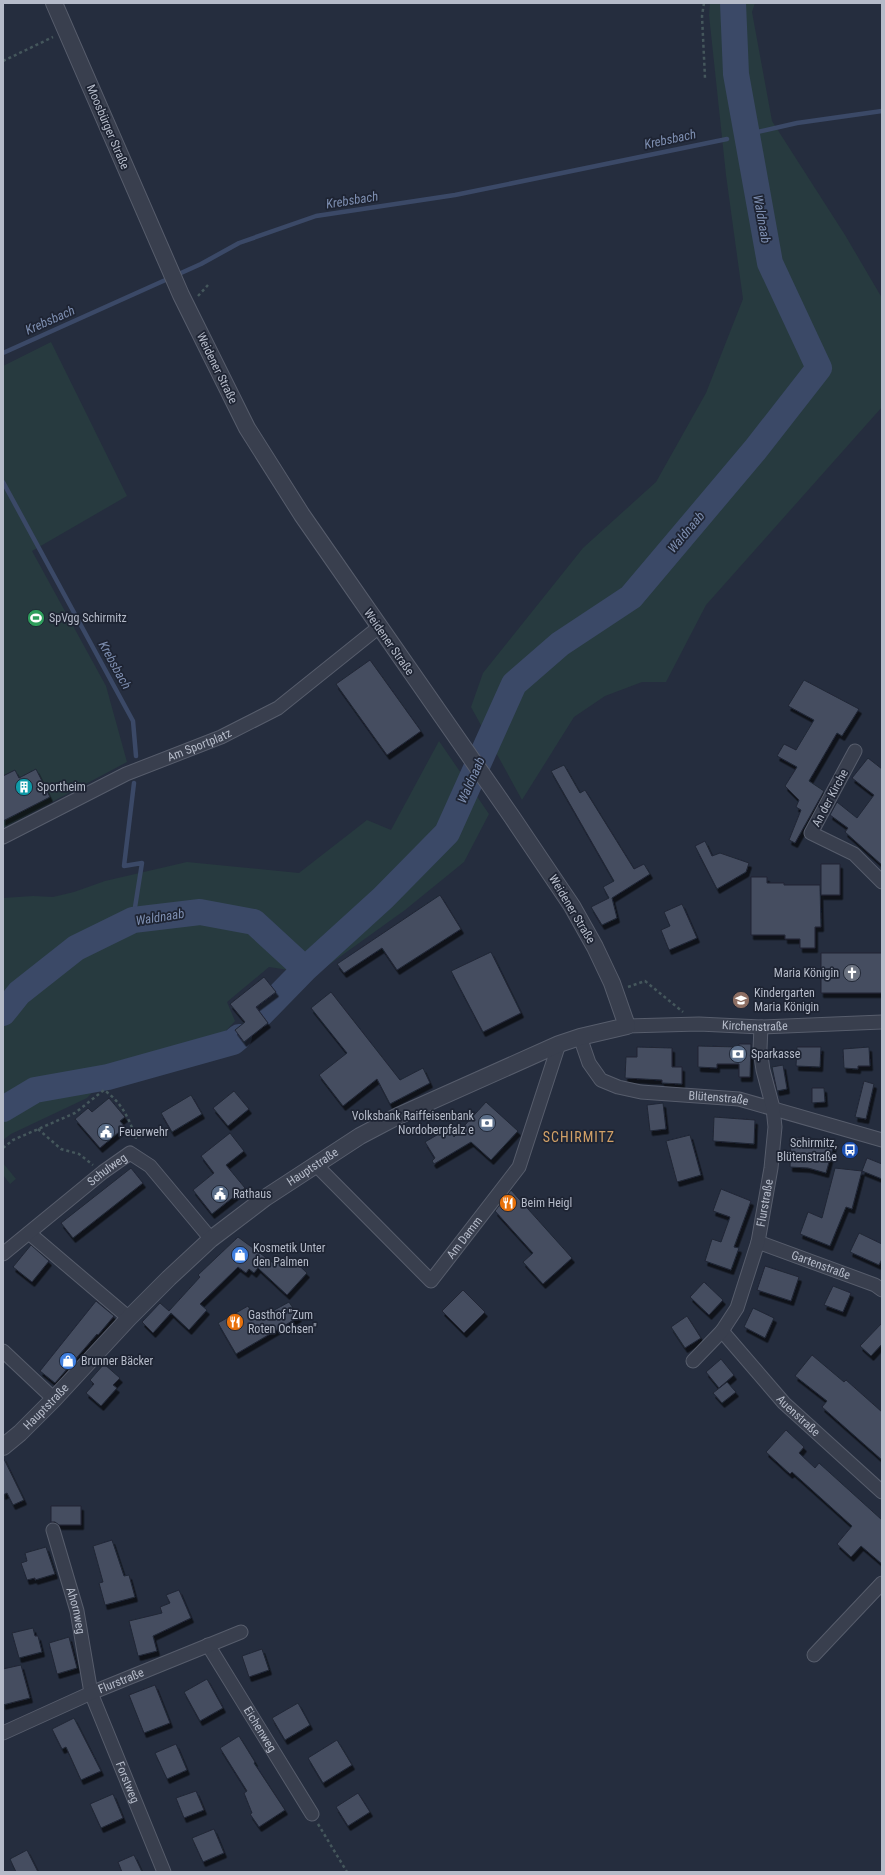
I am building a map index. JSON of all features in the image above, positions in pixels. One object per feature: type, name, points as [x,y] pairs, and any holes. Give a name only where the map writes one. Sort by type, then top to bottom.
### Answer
[{"type":"street","name":"Moosbürger Straße","points":[[54,3],[161,251]]},
{"type":"street","name":"Weidener Straße","points":[[161,251],[188,295],[247,428],[302,515],[572,906],[595,947],[616,993],[627,1026]]},
{"type":"street","name":"Am Sportplatz","points":[[3,837],[126,774],[186,752],[265,716],[278,708],[379,627]]},
{"type":"street","name":"An der Kirche","points":[[855,751],[811,832],[854,854],[882,882]]},
{"type":"street","name":"Kirchenstraße","points":[[627,1026],[699,1024],[761,1026],[882,1022]]},
{"type":"street","name":"Hauptstraße","points":[[3,1447],[20,1433],[54,1399],[129,1318],[211,1239],[265,1198],[360,1136],[398,1116],[559,1044],[580,1037],[627,1026]]},
{"type":"street","name":"Flurstraße","points":[[693,1361],[722,1331],[737,1308],[758,1242],[771,1168],[775,1127],[773,1108],[763,1070],[760,1049],[761,1026]]},
{"type":"street","name":"Blütenstraße","points":[[580,1037],[589,1063],[601,1080],[618,1087],[641,1092],[739,1099],[882,1140]]},
{"type":"street","name":"Am Damm","points":[[316,1165],[431,1281],[519,1167],[559,1044]]},
{"type":"street","name":"Schulweg","points":[[3,1254],[103,1172],[130,1153],[150,1166],[211,1239]]},
{"type":"street","points":[[29,1233],[129,1318]]},
{"type":"street","name":"Gartenstraße","points":[[758,1242],[874,1285],[882,1290]]},
{"type":"street","name":"Auenstraße","points":[[722,1331],[784,1403],[882,1492]]},
{"type":"street","points":[[3,1351],[54,1399]]},
{"type":"street","name":"Ahornweg","points":[[54,1530],[77,1611],[91,1694]]},
{"type":"street","points":[[814,1655],[882,1583]]},
{"type":"street","name":"Flurstraße","points":[[3,1733],[91,1694],[241,1632]]},
{"type":"street","name":"Eichenweg","points":[[208,1645],[312,1814]]},
{"type":"street","name":"Forstweg","points":[[91,1694],[164,1872]]},
{"type":"path","points":[[704,3],[702,16],[705,78]]},
{"type":"path","points":[[3,61],[66,31]]},
{"type":"path","points":[[188,295],[200,303]]},
{"type":"path","points":[[631,986],[646,981],[699,1024]]},
{"type":"path","points":[[3,1147],[13,1140],[75,1113],[104,1090],[117,1100],[128,1118],[136,1137],[130,1153]]},
{"type":"path","points":[[38,1129],[61,1149],[79,1154],[103,1172]]},
{"type":"path","points":[[312,1814],[347,1872]]},
{"type":"green space","points":[[710,3],[755,3],[752,12],[772,121],[845,235],[882,298],[882,407],[706,605],[666,682],[642,682],[605,696],[574,717],[522,800],[471,707],[483,673],[583,548],[656,482],[706,393],[743,299],[726,175],[709,15]]},
{"type":"green space","name":"SpVgg Schirmitz","points":[[51,342],[127,496],[32,551],[106,686],[127,762],[3,828],[3,366]]},
{"type":"green space","points":[[439,741],[489,814],[464,862],[405,910],[316,974],[269,967],[227,1002],[235,1021],[222,1035],[122,1060],[87,1098],[11,1134],[3,1140],[3,898],[33,896],[53,897],[74,892],[105,881],[187,862],[299,873],[367,820],[391,830]]},
{"type":"green space","points":[[3,1163],[16,1179],[10,1184],[3,1175]]},
{"type":"building","points":[[370,660],[421,731],[387,755],[336,684]]},
{"type":"building","points":[[804,680],[859,709],[842,736],[837,733],[809,781],[824,791],[795,843],[789,840],[801,810],[796,807],[799,800],[785,786],[797,767],[777,756],[784,744],[796,750],[814,720],[788,706]]},
{"type":"building","points":[[868,758],[882,769],[882,865],[845,832],[848,828],[830,815],[837,802],[857,818],[874,795],[852,778]]},
{"type":"building","points":[[564,765],[580,793],[585,790],[634,869],[644,864],[650,874],[612,898],[617,918],[602,925],[591,907],[609,898],[603,887],[614,881],[551,771]]},
{"type":"building","name":"Sportheim","points":[[36,769],[50,797],[3,821],[3,776],[15,770],[19,778]]},
{"type":"building","points":[[705,841],[712,856],[720,853],[749,863],[746,872],[717,889],[695,846]]},
{"type":"building","points":[[821,864],[840,864],[840,895],[821,895]]},
{"type":"building","points":[[751,877],[767,877],[767,883],[784,883],[784,885],[820,885],[821,927],[815,927],[815,948],[800,948],[800,939],[785,939],[785,935],[751,935]]},
{"type":"building","points":[[440,895],[461,929],[397,970],[382,948],[344,973],[337,964]]},
{"type":"building","points":[[682,904],[697,938],[669,950],[661,930],[670,926],[664,912]]},
{"type":"building","points":[[491,952],[521,1013],[483,1032],[451,971]]},
{"type":"building","name":"Maria Königin","points":[[821,953],[882,953],[882,993],[821,993]]},
{"type":"building","points":[[264,977],[276,992],[256,1007],[268,1023],[244,1042],[235,1030],[245,1022],[230,1004]]},
{"type":"building","points":[[331,992],[400,1080],[423,1068],[430,1083],[390,1104],[377,1079],[343,1106],[319,1075],[347,1053],[311,1008]]},
{"type":"building","points":[[739,1044],[751,1044],[750,1077],[739,1077],[739,1064],[717,1064],[717,1068],[698,1067],[698,1046],[739,1047]]},
{"type":"building","points":[[637,1047],[672,1048],[672,1067],[682,1067],[682,1084],[662,1083],[662,1080],[625,1078],[626,1057],[637,1057]]},
{"type":"building","points":[[797,1047],[821,1047],[820,1067],[796,1066]]},
{"type":"building","points":[[869,1047],[870,1066],[858,1066],[858,1069],[844,1068],[843,1049]]},
{"type":"building","points":[[783,1065],[787,1089],[777,1091],[772,1067]]},
{"type":"building","points":[[864,1081],[874,1084],[866,1119],[855,1117]]},
{"type":"building","points":[[812,1088],[824,1088],[825,1102],[812,1103]]},
{"type":"building","points":[[234,1091],[249,1109],[228,1126],[213,1108]]},
{"type":"building","points":[[191,1095],[202,1114],[172,1132],[161,1113]]},
{"type":"building","points":[[109,1098],[125,1117],[120,1121],[125,1127],[100,1148],[75,1119],[88,1108],[92,1112]]},
{"type":"building","points":[[486,1102],[518,1131],[491,1160],[471,1142],[434,1164],[432,1161],[435,1158],[425,1142],[449,1128],[454,1137]]},
{"type":"building","points":[[663,1103],[666,1129],[650,1131],[647,1105]]},
{"type":"building","points":[[714,1117],[755,1120],[754,1144],[713,1141]]},
{"type":"building","points":[[230,1133],[244,1151],[226,1165],[245,1188],[212,1214],[193,1190],[214,1173],[201,1156]]},
{"type":"building","points":[[690,1135],[701,1175],[677,1182],[666,1141]]},
{"type":"building","points":[[791,1137],[811,1138],[834,1144],[826,1173],[808,1168],[790,1167]]},
{"type":"building","points":[[867,1158],[882,1164],[882,1179],[862,1171]]},
{"type":"building","points":[[131,1168],[143,1183],[73,1238],[61,1223]]},
{"type":"building","points":[[835,1168],[862,1171],[852,1209],[846,1207],[830,1246],[800,1234],[808,1212],[822,1218]]},
{"type":"building","points":[[721,1189],[751,1201],[734,1247],[739,1248],[731,1270],[705,1261],[712,1239],[721,1242],[730,1217],[713,1211]]},
{"type":"building","points":[[511,1190],[572,1258],[543,1284],[523,1262],[533,1253],[495,1211]]},
{"type":"building","points":[[859,1233],[882,1244],[882,1259],[879,1265],[850,1252]]},
{"type":"building","points":[[238,1237],[276,1265],[287,1254],[307,1273],[287,1295],[258,1268],[254,1273],[249,1269],[246,1273],[238,1267],[200,1304],[207,1310],[189,1330],[171,1313],[153,1333],[142,1322],[160,1303],[169,1311],[200,1277],[198,1275]]},
{"type":"building","points":[[31,1245],[49,1261],[32,1282],[13,1267]]},
{"type":"building","points":[[765,1266],[799,1277],[791,1301],[757,1290]]},
{"type":"building","points":[[704,1282],[723,1300],[709,1315],[690,1297]]},
{"type":"building","points":[[833,1286],[851,1293],[843,1312],[824,1305]]},
{"type":"building","points":[[463,1290],[485,1312],[464,1333],[442,1311]]},
{"type":"building","points":[[96,1301],[114,1316],[55,1383],[40,1371]]},
{"type":"building","points":[[289,1302],[299,1317],[236,1354],[218,1323],[248,1306],[256,1320]]},
{"type":"building","points":[[753,1308],[774,1318],[765,1338],[744,1327]]},
{"type":"building","points":[[687,1316],[701,1338],[685,1348],[671,1327]]},
{"type":"building","points":[[882,1323],[882,1344],[871,1356],[860,1346]]},
{"type":"building","points":[[812,1355],[844,1382],[846,1380],[882,1412],[882,1460],[822,1407],[827,1401],[795,1376]]},
{"type":"building","points":[[721,1359],[734,1375],[719,1388],[706,1372]]},
{"type":"building","points":[[104,1364],[120,1378],[113,1385],[117,1388],[101,1406],[86,1393],[94,1384],[90,1380]]},
{"type":"building","points":[[727,1382],[736,1392],[722,1403],[713,1393]]},
{"type":"building","points":[[786,1430],[804,1447],[799,1453],[815,1468],[819,1463],[882,1520],[882,1564],[861,1546],[851,1557],[837,1544],[852,1526],[792,1472],[790,1474],[766,1452]]},
{"type":"building","points":[[3,1457],[24,1500],[13,1505],[7,1493],[3,1495]]},
{"type":"building","points":[[51,1506],[81,1506],[81,1525],[59,1525],[55,1522],[51,1522]]},
{"type":"building","points":[[112,1540],[124,1576],[129,1575],[135,1597],[105,1605],[99,1583],[103,1582],[93,1546]]},
{"type":"building","points":[[46,1547],[55,1574],[35,1580],[35,1578],[27,1580],[21,1563],[27,1561],[25,1553]]},
{"type":"building","points":[[179,1590],[191,1618],[153,1636],[157,1651],[138,1656],[129,1621],[162,1613],[160,1607],[170,1603],[166,1595]]},
{"type":"building","points":[[33,1628],[35,1636],[38,1636],[42,1652],[19,1658],[12,1633]]},
{"type":"building","points":[[69,1637],[77,1668],[57,1674],[49,1643]]},
{"type":"building","points":[[262,1649],[269,1670],[249,1677],[242,1656]]},
{"type":"building","points":[[21,1665],[30,1698],[3,1705],[3,1669]]},
{"type":"building","points":[[207,1679],[223,1708],[200,1721],[184,1692]]},
{"type":"building","points":[[155,1685],[170,1723],[144,1733],[129,1695]]},
{"type":"building","points":[[298,1703],[310,1725],[285,1740],[272,1718]]},
{"type":"building","points":[[74,1718],[101,1771],[81,1780],[66,1747],[62,1749],[52,1729]]},
{"type":"building","points":[[239,1736],[255,1762],[254,1763],[285,1810],[259,1827],[250,1814],[252,1813],[244,1793],[247,1791],[220,1748]]},
{"type":"building","points":[[337,1740],[352,1765],[323,1783],[308,1758]]},
{"type":"building","points":[[176,1744],[187,1770],[167,1779],[155,1753]]},
{"type":"building","points":[[196,1791],[204,1810],[184,1818],[176,1798]]},
{"type":"building","points":[[358,1793],[370,1812],[348,1826],[336,1807]]},
{"type":"building","points":[[113,1794],[123,1818],[101,1828],[90,1804]]},
{"type":"building","points":[[214,1829],[224,1853],[203,1862],[192,1838]]},
{"type":"building","points":[[27,1850],[38,1872],[16,1872],[10,1859]]},
{"type":"building","points":[[134,1855],[142,1872],[122,1872],[118,1862]]},
{"type":"waterway","name":"Waldnaab","points":[[261,1014],[305,969],[383,898],[447,833],[514,684],[560,644],[631,597],[755,450],[819,368],[770,263],[736,74],[733,3]]},
{"type":"waterway","name":"Krebsbach","points":[[749,134],[797,123],[882,111]]},
{"type":"waterway","name":"Krebsbach","points":[[3,353],[201,264],[239,243],[316,216],[455,195],[727,139]]},
{"type":"waterway","name":"Krebsbach","points":[[3,482],[133,721],[136,756]]},
{"type":"waterway","name":"Krebsbach","points":[[133,920],[142,863],[124,866],[134,783]]},
{"type":"waterway","name":"Waldnaab","points":[[3,1013],[19,993],[76,948],[133,920],[200,912],[254,922],[305,969]]},
{"type":"waterway","name":"Waldnaab","points":[[3,1109],[35,1090],[108,1077],[233,1042],[239,1037]]},
{"type":"place","name":"SpVgg Schirmitz","points":[[36,618]]},
{"type":"place","name":"Sportheim","points":[[24,787]]},
{"type":"place","name":"Maria Königin","points":[[852,973]]},
{"type":"place","name":"Kindergarten Maria Königin","points":[[741,1000]]},
{"type":"place","name":"Sparkasse","points":[[738,1054]]},
{"type":"place","name":"Volksbank Raiffeisenbank Nordoberpfalz e","points":[[487,1123]]},
{"type":"place","name":"Feuerwehr","points":[[106,1132]]},
{"type":"place","name":"Schirmitz, Blütenstraße","points":[[850,1150]]},
{"type":"place","name":"Rathaus","points":[[220,1194]]},
{"type":"place","name":"Beim Heigl","points":[[508,1203]]},
{"type":"place","name":"Kosmetik Unter den Palmen","points":[[240,1255]]},
{"type":"place","name":"Gasthof \"Zum Roten Ochsen\"","points":[[235,1322]]},
{"type":"place","name":"Brunner Bäcker","points":[[68,1361]]},
{"type":"district","name":"SCHIRMITZ","points":[[579,1137]]}]
